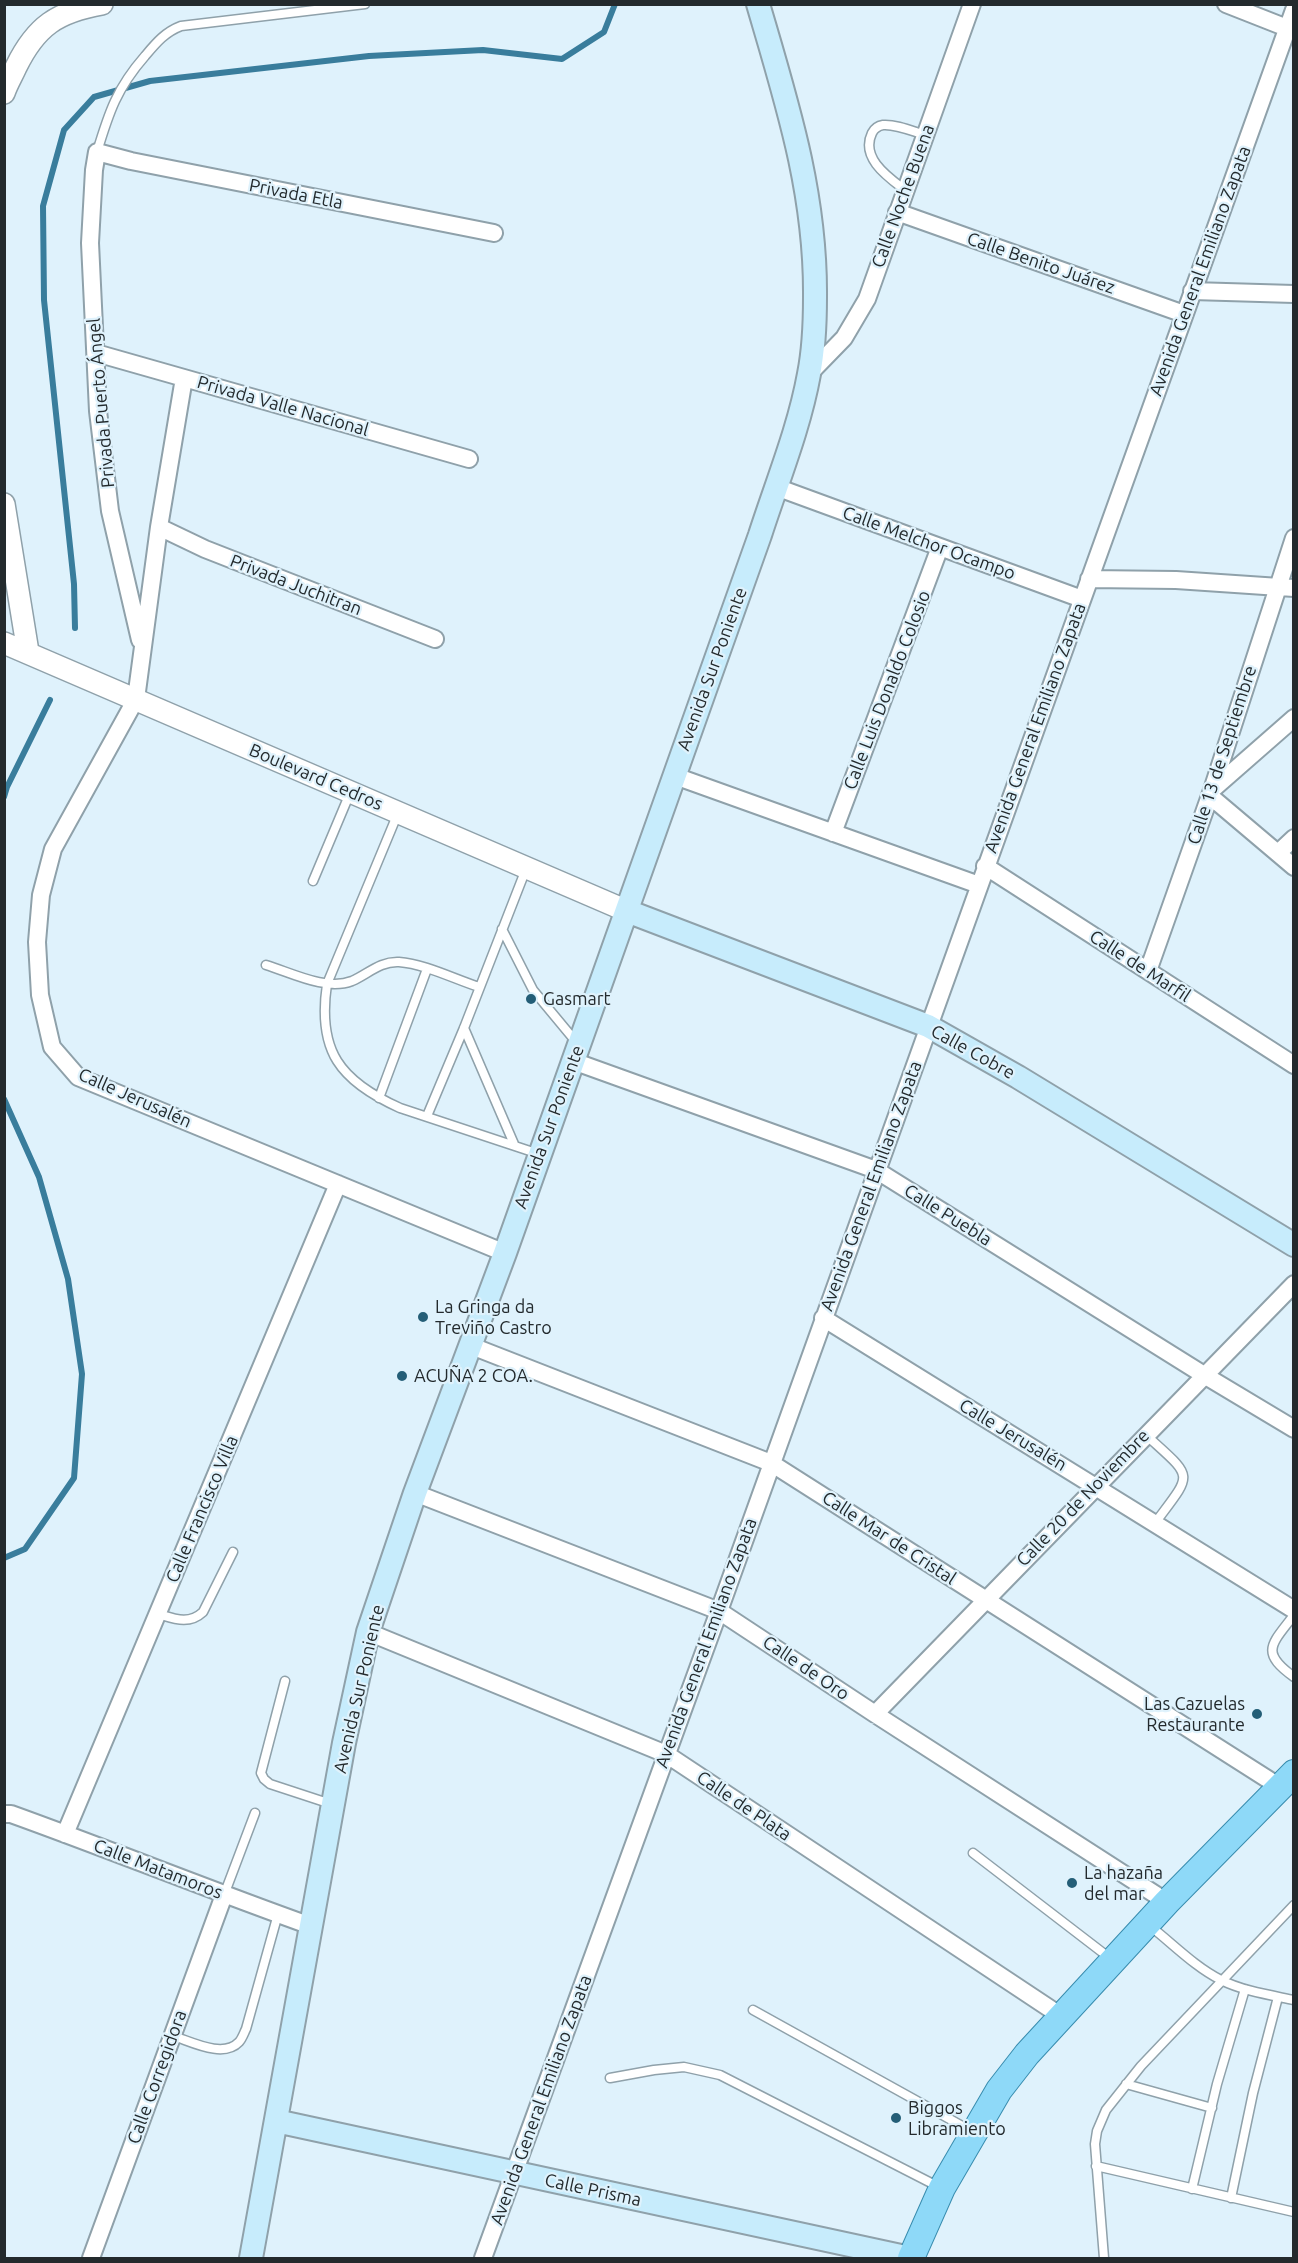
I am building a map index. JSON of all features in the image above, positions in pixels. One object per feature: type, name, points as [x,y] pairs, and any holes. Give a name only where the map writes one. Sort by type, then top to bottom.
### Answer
[{"type":"main road","name":"Avenida Sur Poniente","points":[[251,2259],[333,1805],[368,1632],[415,1493],[505,1253],[675,776],[776,487],[810,374],[815,322],[815,262],[808,197],[798,141],[758,4]]},
{"type":"main road","name":"Calle Cobre","points":[[627,911],[928,1026],[1018,1077],[1293,1245]]},
{"type":"main road","points":[[911,2259],[942,2188],[999,2090],[1027,2054],[1167,1902],[1287,1780]]},
{"type":"main road","name":"Calle Prisma","points":[[276,2121],[911,2259]]},
{"type":"street","points":[[4,93],[24,51],[39,30],[63,14],[102,4]]},
{"type":"street","name":"Calle Noche Buena","points":[[810,374],[844,338],[867,299],[972,4]]},
{"type":"street","points":[[1226,4],[1287,28]]},
{"type":"street","name":"Avenida General Emiliano Zapata","points":[[483,2259],[719,1611],[1293,10]]},
{"type":"street","name":"Privada Etla","points":[[98,153],[494,233]]},
{"type":"street","name":"Privada Puerto Ángel","points":[[98,153],[94,170],[90,243],[98,411],[110,511],[143,649]]},
{"type":"street","name":"Calle Benito Juárez","points":[[897,212],[1184,314]]},
{"type":"street","points":[[1192,291],[1293,294]]},
{"type":"street","name":"Privada Valle Nacional","points":[[96,353],[469,459]]},
{"type":"street","name":"Privada Puerto Ángel","points":[[136,699],[159,527],[184,378]]},
{"type":"street","name":"Calle Melchor Ocampo","points":[[776,487],[1082,599]]},
{"type":"street","points":[[4,504],[11,590],[28,652]]},
{"type":"street","name":"Privada Juchitran","points":[[159,527],[205,549],[435,639]]},
{"type":"street","name":"Calle 13 de Septiembre","points":[[1148,971],[1285,587],[1293,538]]},
{"type":"street","name":"Calle Luis Donaldo Colosio","points":[[833,833],[940,547]]},
{"type":"street","points":[[1089,579],[1176,580],[1285,587]]},
{"type":"street","name":"Boulevard Cedros","points":[[4,642],[627,911]]},
{"type":"street","name":"Calle Jerusalén","points":[[136,699],[53,849],[41,895],[37,942],[40,995],[52,1047],[78,1077],[505,1253]]},
{"type":"street","points":[[1293,718],[1211,793],[1293,867]]},
{"type":"street","points":[[675,776],[979,885]]},
{"type":"street","points":[[1278,853],[1293,838]]},
{"type":"street","name":"Calle de Marfil","points":[[986,866],[1293,1065]]},
{"type":"street","name":"Calle Puebla","points":[[576,1053],[876,1170],[1204,1376],[1293,1429]]},
{"type":"street","name":"Calle Francisco Villa","points":[[65,1834],[338,1184]]},
{"type":"street","name":"Calle 20 de Noviembre","points":[[875,1714],[1293,1284]]},
{"type":"street","name":"Calle Jerusalén","points":[[823,1318],[1293,1610]]},
{"type":"street","name":"Calle Mar de Cristal","points":[[469,1345],[771,1463],[984,1600],[1287,1780]]},
{"type":"street","name":"Calle de Oro","points":[[415,1493],[719,1611],[1167,1902]]},
{"type":"street","name":"Calle de Plata","points":[[368,1632],[666,1754],[1061,2016]]},
{"type":"street","name":"Calle Matamoros","points":[[4,1814],[11,1814],[311,1926]]},
{"type":"street","name":"Calle Corregidora","points":[[91,2259],[224,1895]]},
{"type":"lane","points":[[98,153],[107,118],[127,76],[158,40],[170,31],[181,26],[365,4]]},
{"type":"lane","points":[[905,190],[886,176],[874,163],[869,140],[877,126],[883,125],[925,135]]},
{"type":"lane","points":[[314,881],[350,793]]},
{"type":"lane","points":[[399,813],[327,984],[323,1010],[326,1036],[336,1061],[353,1080],[379,1098],[540,1154]]},
{"type":"lane","points":[[427,1116],[526,868]]},
{"type":"lane","points":[[502,928],[533,990],[576,1053]]},
{"type":"lane","points":[[266,965],[327,984],[353,981],[386,963],[398,962],[427,969],[479,987]]},
{"type":"lane","points":[[379,1098],[427,969]]},
{"type":"lane","points":[[464,1028],[514,1144]]},
{"type":"lane","points":[[1146,1435],[1178,1464],[1185,1478],[1182,1486],[1155,1523]]},
{"type":"lane","points":[[158,1614],[178,1620],[196,1618],[203,1612],[233,1552]]},
{"type":"lane","points":[[1293,1615],[1272,1649],[1272,1657],[1277,1665],[1293,1677]]},
{"type":"lane","points":[[285,1681],[261,1773],[270,1784],[333,1805]]},
{"type":"lane","points":[[224,1895],[255,1813]]},
{"type":"lane","points":[[974,1853],[1112,1960]]},
{"type":"lane","points":[[1104,2259],[1095,2144],[1101,2119],[1126,2084],[1293,1905]]},
{"type":"lane","points":[[173,2036],[221,2049],[233,2047],[240,2042],[246,2029],[278,1914]]},
{"type":"lane","points":[[1148,1924],[1192,1961],[1222,1981],[1293,2000]]},
{"type":"lane","points":[[1192,2189],[1245,1989]]},
{"type":"lane","points":[[1232,2198],[1253,2093],[1278,1996]]},
{"type":"lane","points":[[753,2010],[974,2133]]},
{"type":"lane","points":[[610,2078],[684,2067],[720,2075],[942,2188]]},
{"type":"lane","points":[[1126,2084],[1212,2108]]},
{"type":"lane","points":[[1096,2166],[1293,2212]]},
{"type":"waterway","points":[[75,628],[74,584],[44,300],[43,206],[64,130],[94,97],[150,81],[369,56],[483,50],[562,59],[604,32],[615,4]]},
{"type":"waterway","points":[[4,797],[50,700]]},
{"type":"waterway","points":[[4,1099],[39,1177],[68,1279],[82,1374],[74,1478],[25,1549],[4,1558]]},
{"type":"place","name":"Gasmart","points":[[531,999]]},
{"type":"place","name":"La Gringa da Treviño Castro","points":[[423,1317]]},
{"type":"place","name":"ACUÑA 2 COA.","points":[[402,1376]]},
{"type":"place","name":"Las Cazuelas Restaurante","points":[[1257,1714]]},
{"type":"place","name":"La hazaña del mar","points":[[1072,1883]]},
{"type":"place","name":"Biggos Libramiento","points":[[896,2118]]}]
